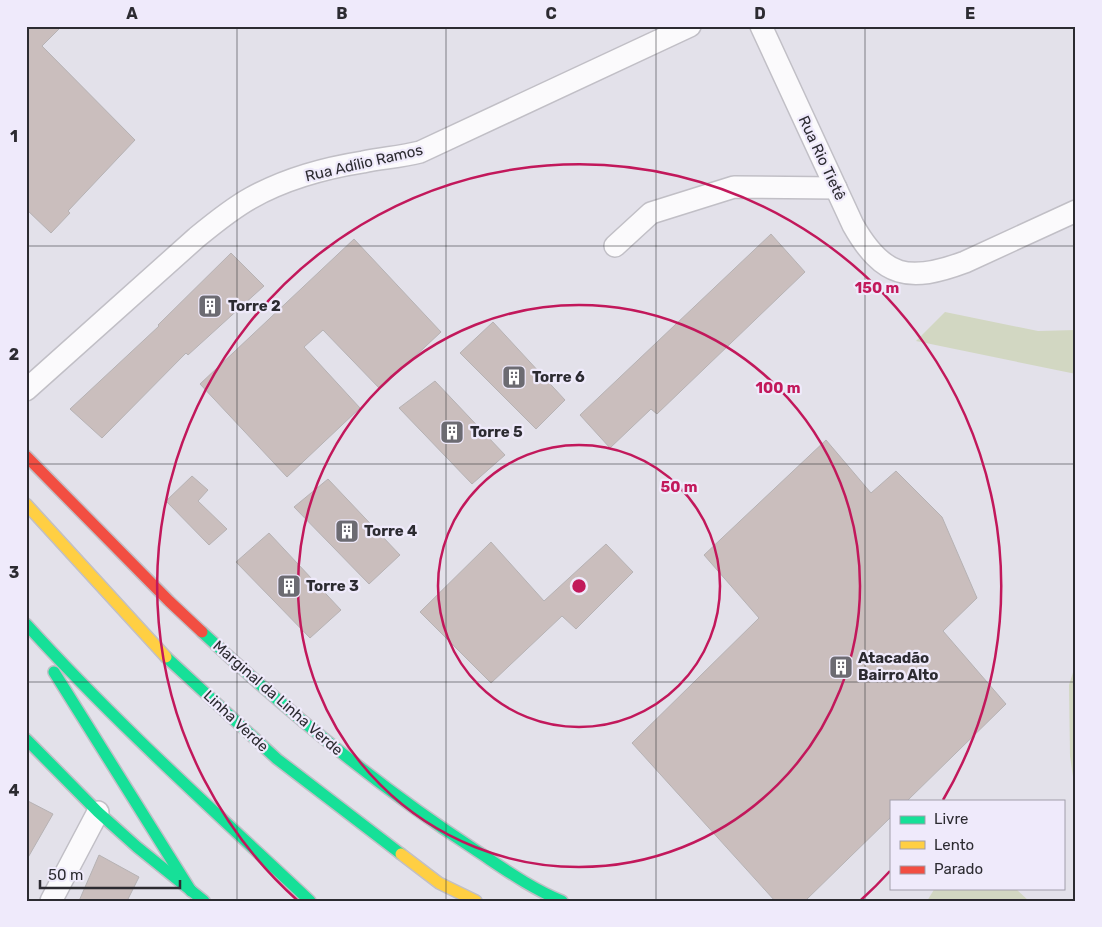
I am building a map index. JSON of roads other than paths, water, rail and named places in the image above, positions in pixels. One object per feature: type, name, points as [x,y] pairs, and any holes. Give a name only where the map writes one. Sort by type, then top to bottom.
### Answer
[{"type":"main road","name":"Marginal da Linha Verde","points":[[26,456],[169,601],[253,679],[318,735],[438,826],[542,893],[562,901]]},
{"type":"main road","name":"Linha Verde","points":[[26,504],[156,648],[277,759],[440,883],[476,901]]},
{"type":"main road","points":[[26,624],[106,709],[310,901]]},
{"type":"main road","points":[[26,629],[191,891]]},
{"type":"main road","points":[[26,739],[98,812],[137,847],[204,901]]},
{"type":"street","name":"Rua Adílio Ramos","points":[[26,390],[196,238],[223,216],[250,198],[305,175],[420,152],[690,26]]},
{"type":"street","name":"Rua Rio Tietê","points":[[761,26],[863,242],[874,256],[885,265],[903,274],[923,274],[946,269],[1076,210]]},
{"type":"street","points":[[614,246],[651,213],[734,187],[836,188]]},
{"type":"street","points":[[51,901],[98,812]]},
{"type":"place","name":"Torre 2","points":[[210,306]]},
{"type":"place","name":"Torre 6","points":[[514,377]]},
{"type":"place","name":"Torre 5","points":[[452,432]]},
{"type":"place","name":"Torre 4","points":[[347,531]]},
{"type":"place","name":"Torre 3","points":[[289,586]]},
{"type":"place","name":"Atacadão Bairro Alto","points":[[841,667]]}]
